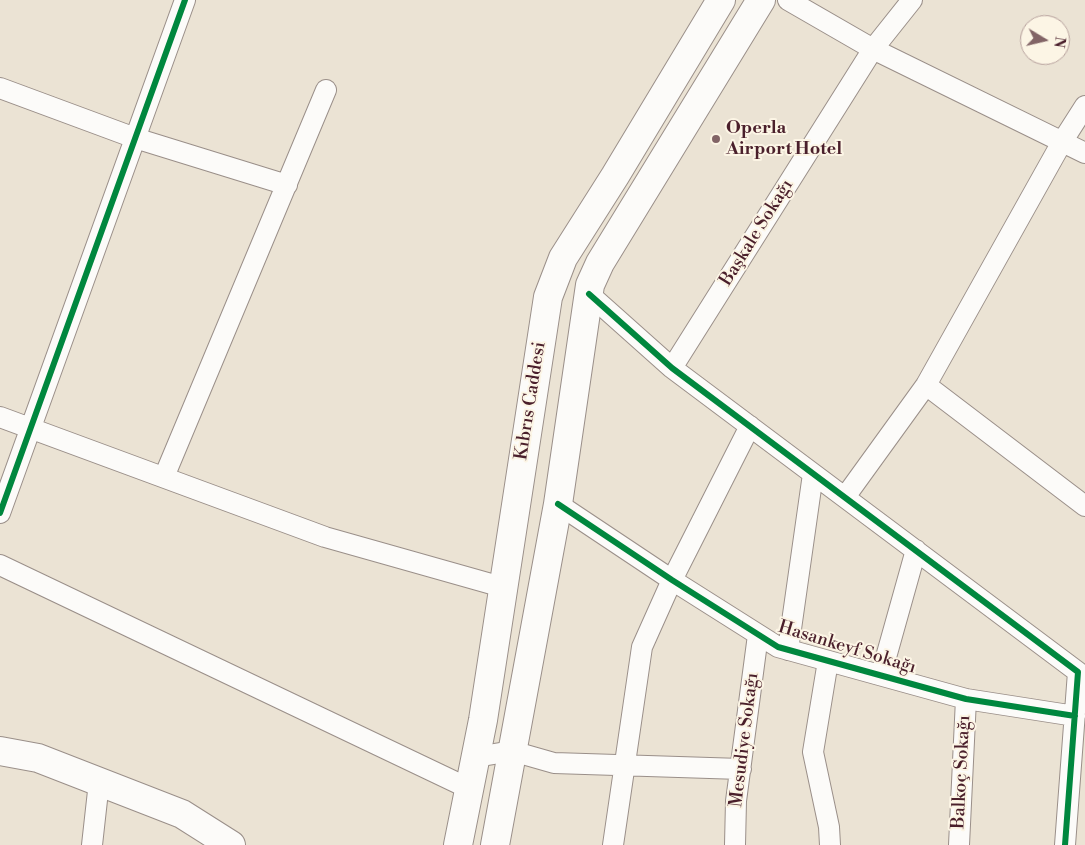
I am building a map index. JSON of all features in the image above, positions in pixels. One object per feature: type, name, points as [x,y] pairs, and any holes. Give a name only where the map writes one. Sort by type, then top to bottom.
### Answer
[{"type":"main road","name":"Kıbrıs Caddesi","points":[[458,845],[476,757],[548,297],[563,258],[615,176],[721,0]]},
{"type":"main road","points":[[495,845],[558,504],[589,294],[600,263],[761,0]]},
{"type":"main road","points":[[0,751],[38,758],[182,814],[231,845]]},
{"type":"street","points":[[0,513],[185,0]]},
{"type":"street","points":[[788,0],[873,49],[1085,153]]},
{"type":"street","name":"Başkale Sokağı","points":[[672,368],[873,49],[912,0]]},
{"type":"street","points":[[0,88],[135,138],[287,185]]},
{"type":"street","points":[[164,477],[326,90]]},
{"type":"street","points":[[845,498],[926,385],[1062,142],[1085,106]]},
{"type":"street","points":[[589,294],[672,368],[1082,674],[1074,716],[1065,845]]},
{"type":"street","points":[[926,385],[1085,506]]},
{"type":"street","points":[[0,417],[326,537],[502,587]]},
{"type":"street","points":[[613,845],[642,647],[672,580],[750,426]]},
{"type":"street","points":[[788,650],[814,474]]},
{"type":"street","name":"Hasankeyf Sokağı","points":[[558,504],[672,580],[778,647],[966,699],[1074,716]]},
{"type":"street","points":[[881,675],[916,550]]},
{"type":"street","points":[[0,565],[470,789]]},
{"type":"street","name":"Mesudiye Sokağı","points":[[735,845],[736,801],[758,635]]},
{"type":"street","points":[[828,660],[813,752],[829,827],[830,845]]},
{"type":"street","name":"Balkoç Sokağı","points":[[959,845],[966,699]]},
{"type":"street","points":[[476,757],[512,751],[554,764],[625,764],[741,769]]},
{"type":"street","points":[[92,845],[99,782]]},
{"type":"cycle path","points":[[0,513],[185,0]]},
{"type":"cycle path","points":[[589,294],[672,368],[1078,672],[1065,845]]},
{"type":"cycle path","points":[[558,504],[672,580],[778,647],[966,699],[1075,716]]},
{"type":"place","name":"Operla Airport Hotel","points":[[716,139]]}]
